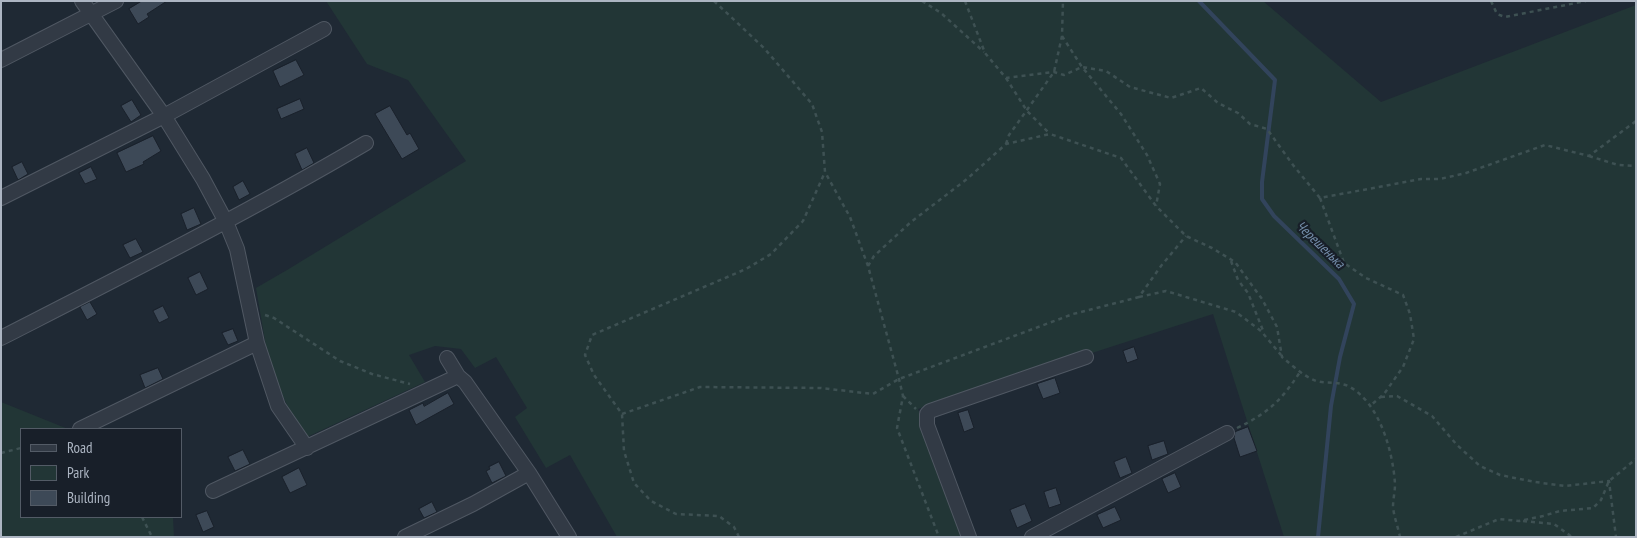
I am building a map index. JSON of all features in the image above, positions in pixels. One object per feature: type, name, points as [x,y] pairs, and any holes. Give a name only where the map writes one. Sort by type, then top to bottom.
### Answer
[{"type":"street","points":[[82,1],[90,15],[164,116],[203,178],[226,222],[236,249],[257,344],[278,406],[307,448]]},
{"type":"street","points":[[1,60],[116,1]]},
{"type":"street","points":[[1,198],[164,116],[324,28]]},
{"type":"street","points":[[1,338],[226,222],[308,178],[366,143]]},
{"type":"street","points":[[82,428],[257,344]]},
{"type":"street","points":[[969,537],[926,418],[930,411],[1086,357]]},
{"type":"street","points":[[447,358],[529,474],[570,537]]},
{"type":"street","points":[[212,491],[458,376]]},
{"type":"street","points":[[1032,537],[1227,433]]},
{"type":"street","points":[[405,537],[529,474]]},
{"type":"path","points":[[714,1],[764,48],[812,104],[822,132],[825,172],[850,217],[868,266],[899,379],[903,396],[897,428],[939,537]]},
{"type":"path","points":[[922,1],[941,14],[985,53],[1006,78],[1027,111],[1050,134],[1121,158],[1156,206],[1186,236],[1212,248],[1235,262],[1262,299],[1277,327],[1282,356]]},
{"type":"path","points":[[965,1],[985,53]]},
{"type":"path","points":[[1006,144],[1009,135],[1054,72],[1062,36],[1063,1]]},
{"type":"path","points":[[1491,1],[1497,14],[1505,17],[1586,1]]},
{"type":"path","points":[[1062,36],[1082,67],[1121,114],[1147,155],[1160,184],[1156,206]]},
{"type":"path","points":[[1006,78],[1054,72],[1064,75],[1082,67],[1106,71],[1130,87],[1171,98],[1201,88],[1218,103],[1238,113],[1250,124],[1268,130],[1320,198],[1344,263],[1366,278],[1403,295],[1410,314],[1414,339],[1403,367],[1381,396],[1369,406]]},
{"type":"path","points":[[1589,156],[1636,121]]},
{"type":"path","points":[[868,266],[874,256],[911,222],[967,179],[1006,144],[1050,134]]},
{"type":"path","points":[[1320,198],[1421,179],[1440,179],[1458,175],[1545,145],[1618,165],[1636,166]]},
{"type":"path","points":[[739,537],[734,527],[719,516],[676,514],[651,502],[634,483],[624,451],[622,414],[594,375],[585,355],[592,335],[746,269],[771,254],[803,220],[825,172]]},
{"type":"path","points":[[1139,298],[1161,266],[1186,236]]},
{"type":"path","points":[[1230,259],[1238,280],[1248,293],[1265,336]]},
{"type":"path","points":[[622,414],[700,387],[821,388],[873,394],[899,379],[1073,314],[1166,292],[1236,312],[1261,331],[1282,356],[1300,372],[1316,381],[1332,382],[1349,387],[1369,406],[1376,415],[1386,437],[1395,486],[1394,508],[1400,537]]},
{"type":"path","points":[[250,309],[274,318],[340,361],[372,374],[411,384]]},
{"type":"path","points":[[1227,433],[1258,418],[1271,408],[1288,391],[1300,372]]},
{"type":"path","points":[[903,396],[926,418]]},
{"type":"path","points":[[1381,396],[1397,396],[1432,416],[1457,445],[1480,466],[1500,475],[1565,486],[1608,481],[1636,459]]},
{"type":"path","points":[[1,453],[20,448]]},
{"type":"path","points":[[1519,521],[1560,511],[1593,508],[1602,500],[1608,481]]},
{"type":"path","points":[[1608,481],[1616,537]]},
{"type":"path","points":[[142,518],[152,537]]},
{"type":"path","points":[[1456,537],[1483,524],[1499,519],[1554,524],[1572,537]]},
{"type":"green space","points":[[326,1],[1263,1],[1381,102],[1636,5],[1636,537],[1284,537],[1213,314],[918,409],[965,537],[617,537],[570,455],[546,468],[515,417],[527,408],[496,357],[475,368],[461,349],[435,346],[409,355],[425,382],[307,437],[293,417],[270,370],[256,288],[466,161],[408,80],[367,64]]},
{"type":"green space","points":[[1,402],[66,428],[20,428],[20,518],[173,518],[174,537],[1,537]]},
{"type":"building","points":[[142,1],[167,1],[147,14],[149,17],[138,24],[129,9]]},
{"type":"building","points":[[296,60],[304,75],[280,87],[273,71]]},
{"type":"building","points":[[300,99],[304,109],[281,119],[277,109]]},
{"type":"building","points":[[132,100],[141,115],[131,122],[121,106]]},
{"type":"building","points":[[390,106],[407,135],[410,133],[419,149],[402,159],[375,114]]},
{"type":"building","points":[[153,136],[161,151],[143,162],[144,164],[126,172],[117,153]]},
{"type":"building","points":[[307,148],[314,163],[302,170],[295,154]]},
{"type":"building","points":[[22,162],[28,174],[18,180],[12,167]]},
{"type":"building","points":[[91,167],[97,179],[85,184],[79,173]]},
{"type":"building","points":[[243,181],[250,194],[239,200],[233,187]]},
{"type":"building","points":[[194,208],[201,224],[187,230],[181,214]]},
{"type":"building","points":[[136,239],[143,252],[130,258],[123,245]]},
{"type":"building","points":[[200,272],[208,289],[196,295],[188,278]]},
{"type":"building","points":[[90,302],[97,314],[87,320],[80,307]]},
{"type":"building","points":[[163,306],[169,318],[159,323],[153,311]]},
{"type":"building","points":[[233,329],[238,341],[228,345],[222,333]]},
{"type":"building","points":[[1134,347],[1138,359],[1127,363],[1123,351]]},
{"type":"building","points":[[158,368],[163,379],[145,388],[140,375]]},
{"type":"building","points":[[1055,378],[1060,393],[1043,399],[1037,384]]},
{"type":"building","points":[[448,393],[454,404],[416,425],[409,410],[423,403],[424,406]]},
{"type":"building","points":[[968,410],[974,428],[964,432],[958,413]]},
{"type":"building","points":[[1248,427],[1257,451],[1240,457],[1234,438],[1235,432]]},
{"type":"building","points":[[1164,441],[1168,454],[1152,460],[1148,446]]},
{"type":"building","points":[[243,450],[250,464],[235,471],[228,457]]},
{"type":"building","points":[[1126,457],[1132,473],[1120,478],[1114,462]]},
{"type":"building","points":[[499,462],[506,476],[492,483],[486,471],[490,469],[489,467]]},
{"type":"building","points":[[299,468],[307,485],[290,493],[282,477]]},
{"type":"building","points":[[1175,473],[1181,487],[1168,493],[1162,479]]},
{"type":"building","points":[[1056,488],[1061,504],[1049,508],[1044,492]]},
{"type":"building","points":[[432,502],[437,512],[424,518],[419,509]]},
{"type":"building","points":[[1025,504],[1032,521],[1017,528],[1010,510]]},
{"type":"building","points":[[1115,507],[1121,520],[1103,528],[1097,515]]},
{"type":"building","points":[[207,511],[214,527],[203,532],[196,515]]},
{"type":"waterway","name":"Черешенька","points":[[1199,1],[1275,80],[1262,182],[1262,199],[1274,216],[1339,279],[1354,304],[1340,357],[1331,406],[1318,537]]}]
